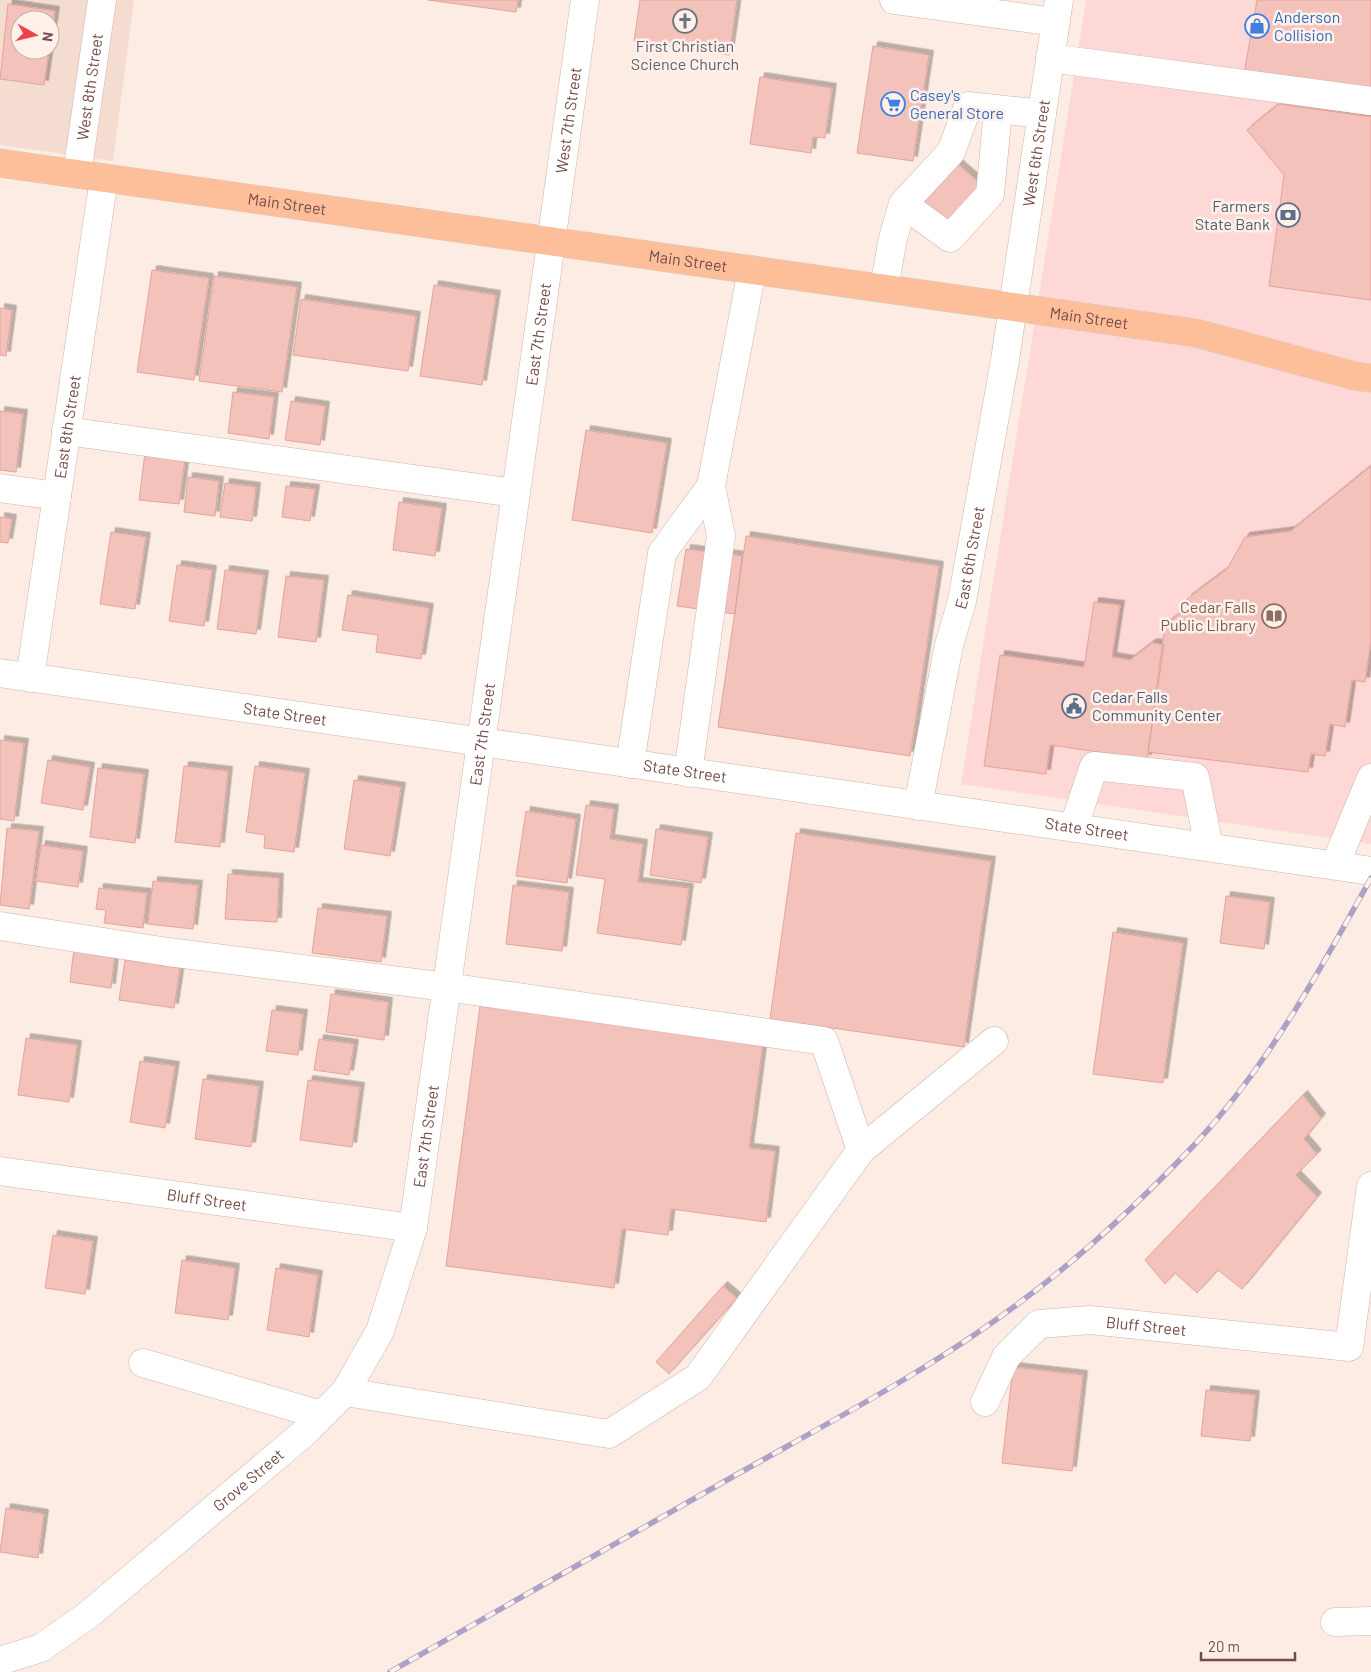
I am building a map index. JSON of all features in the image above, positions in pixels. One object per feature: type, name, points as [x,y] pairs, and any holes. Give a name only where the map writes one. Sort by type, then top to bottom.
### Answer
[{"type":"main road","name":"Main Street","points":[[0,163],[1196,333],[1355,376],[1371,378]]},
{"type":"street","name":"West 8th Street","points":[[77,174],[102,0]]},
{"type":"street","name":"West 7th Street","points":[[550,241],[585,0]]},
{"type":"street","points":[[894,0],[1057,11]]},
{"type":"street","name":"West 6th Street","points":[[1014,308],[1057,11]]},
{"type":"street","points":[[1050,58],[1371,101]]},
{"type":"street","points":[[884,288],[893,238],[903,204],[951,152],[968,106],[1042,114]]},
{"type":"street","points":[[903,204],[950,238],[990,194],[998,110]]},
{"type":"street","name":"East 8th Street","points":[[30,678],[104,178]]},
{"type":"street","name":"East 7th Street","points":[[413,1228],[550,241]]},
{"type":"street","points":[[688,772],[720,536],[711,486],[752,270]]},
{"type":"street","name":"East 6th Street","points":[[918,806],[949,645],[962,601],[1014,308]]},
{"type":"street","points":[[66,431],[515,493]]},
{"type":"street","points":[[630,764],[662,553],[711,486]]},
{"type":"street","points":[[0,488],[57,496]]},
{"type":"street","name":"State Street","points":[[0,673],[918,806],[1074,826],[1371,871]]},
{"type":"street","points":[[1074,826],[1094,766],[1195,777],[1209,847]]},
{"type":"street","points":[[1335,865],[1371,778]]},
{"type":"street","points":[[0,926],[168,952],[447,987],[824,1041],[860,1150]]},
{"type":"street","points":[[345,1392],[609,1434],[698,1377],[860,1150],[994,1041]]},
{"type":"street","name":"Bluff Street","points":[[0,1171],[413,1228]]},
{"type":"street","name":"Bluff Street","points":[[985,1402],[1006,1357],[1039,1324],[1090,1320],[1349,1347],[1371,1186]]},
{"type":"street","name":"Grove Street","points":[[0,1661],[41,1648],[88,1615],[297,1439],[345,1392],[380,1331],[413,1228]]},
{"type":"street","points":[[143,1362],[321,1415]]},
{"type":"street","points":[[1335,1622],[1371,1621]]},
{"type":"shaded area","points":[[0,0],[134,0],[113,161],[0,145]]},
{"type":"shaded area","points":[[1086,0],[1371,0],[1371,844],[961,784]]},
{"type":"building","points":[[428,0],[518,0],[516,12]]},
{"type":"building","name":"First Christian Science Church","points":[[640,0],[737,0],[729,55],[634,41]]},
{"type":"building","points":[[1257,0],[1371,0],[1371,96],[1243,79]]},
{"type":"building","points":[[8,4],[48,10],[10,10],[10,60],[48,60],[44,85],[0,79]]},
{"type":"building","name":"Casey's General Store","points":[[873,46],[929,55],[913,161],[857,153]]},
{"type":"building","points":[[760,77],[832,88],[825,138],[813,137],[811,153],[750,144]]},
{"type":"building","points":[[1279,104],[1371,117],[1371,300],[1269,286],[1284,175],[1247,130]]},
{"type":"building","name":"Casey's General Store","points":[[958,164],[983,186],[949,225],[924,203]]},
{"type":"building","points":[[152,270],[209,278],[194,380],[137,372]]},
{"type":"building","points":[[214,276],[297,287],[282,392],[199,381]]},
{"type":"building","points":[[434,285],[496,295],[482,385],[420,376]]},
{"type":"building","points":[[301,299],[416,316],[408,371],[293,355]]},
{"type":"building","points":[[0,308],[12,310],[6,356],[0,355]]},
{"type":"building","points":[[233,392],[274,397],[269,439],[228,433]]},
{"type":"building","points":[[291,401],[325,406],[320,445],[285,440]]},
{"type":"building","points":[[0,411],[23,414],[16,472],[0,470]]},
{"type":"building","points":[[586,430],[667,443],[652,533],[572,520]]},
{"type":"building","points":[[145,453],[185,459],[179,504],[139,500]]},
{"type":"building","name":"Cedar Falls Public Library","points":[[1371,466],[1371,641],[1365,682],[1352,680],[1345,727],[1330,724],[1325,756],[1311,754],[1308,772],[1148,752],[1165,625],[1189,607],[1187,599],[1227,569],[1245,537],[1291,531]]},
{"type":"building","points":[[188,477],[219,481],[215,516],[184,512]]},
{"type":"building","points":[[225,483],[256,487],[252,521],[220,517]]},
{"type":"building","points":[[286,486],[315,489],[310,521],[282,517]]},
{"type":"building","points":[[399,502],[442,508],[435,556],[393,550]]},
{"type":"building","points":[[0,517],[12,519],[8,543],[0,542]]},
{"type":"building","points":[[111,532],[146,537],[135,609],[100,604]]},
{"type":"building","points":[[746,536],[939,566],[910,756],[718,727]]},
{"type":"building","points":[[686,549],[742,556],[735,614],[677,606]]},
{"type":"building","points":[[177,565],[212,570],[204,626],[169,621]]},
{"type":"building","points":[[225,570],[264,575],[256,634],[217,629]]},
{"type":"building","points":[[286,576],[324,580],[316,642],[278,637]]},
{"type":"building","points":[[348,595],[429,608],[421,659],[376,652],[378,635],[342,630]]},
{"type":"building","name":"Cedar Falls Community Center","points":[[1094,602],[1120,605],[1112,657],[1130,660],[1152,643],[1164,645],[1147,759],[1050,745],[1046,774],[984,766],[1000,655],[1084,667]]},
{"type":"building","points":[[0,740],[24,743],[14,821],[0,819]]},
{"type":"building","points":[[48,760],[90,767],[83,810],[41,803]]},
{"type":"building","points":[[184,766],[228,771],[220,847],[175,842]]},
{"type":"building","points":[[255,766],[305,773],[294,852],[264,848],[265,835],[246,832]]},
{"type":"building","points":[[98,768],[144,774],[135,843],[90,837]]},
{"type":"building","points":[[354,780],[401,787],[390,856],[344,849]]},
{"type":"building","points":[[586,805],[614,809],[610,839],[643,844],[638,882],[689,888],[681,945],[597,933],[605,879],[576,875]]},
{"type":"building","points":[[526,811],[576,819],[567,883],[516,876]]},
{"type":"building","points":[[7,828],[39,831],[29,909],[0,905]]},
{"type":"building","points":[[656,829],[708,837],[701,883],[650,875]]},
{"type":"building","points":[[796,833],[991,861],[964,1047],[770,1019]]},
{"type":"building","points":[[41,845],[83,851],[78,887],[36,881]]},
{"type":"building","points":[[228,874],[279,878],[277,922],[225,919]]},
{"type":"building","points":[[153,881],[198,885],[193,929],[148,924]]},
{"type":"building","points":[[513,885],[569,892],[562,951],[506,944]]},
{"type":"building","points":[[99,888],[147,893],[143,928],[104,923],[106,910],[96,909]]},
{"type":"building","points":[[1226,896],[1270,902],[1264,949],[1220,943]]},
{"type":"building","points":[[318,908],[387,916],[381,962],[312,953]]},
{"type":"building","points":[[1113,932],[1183,943],[1163,1083],[1093,1074]]},
{"type":"building","points":[[74,948],[115,952],[111,988],[70,982]]},
{"type":"building","points":[[125,960],[180,968],[174,1008],[119,1000]]},
{"type":"building","points":[[331,994],[388,1002],[384,1040],[326,1032]]},
{"type":"building","points":[[480,1006],[763,1043],[749,1148],[775,1151],[766,1222],[671,1209],[668,1235],[622,1229],[614,1288],[446,1266]]},
{"type":"building","points":[[272,1010],[303,1014],[298,1055],[266,1051]]},
{"type":"building","points":[[26,1038],[77,1045],[69,1102],[18,1095]]},
{"type":"building","points":[[319,1039],[354,1044],[349,1075],[314,1070]]},
{"type":"building","points":[[140,1061],[175,1066],[165,1128],[130,1122]]},
{"type":"building","points":[[203,1079],[259,1086],[251,1147],[195,1139]]},
{"type":"building","points":[[308,1080],[360,1087],[352,1147],[300,1140]]},
{"type":"building","points":[[1303,1095],[1321,1118],[1304,1139],[1317,1154],[1296,1175],[1317,1197],[1242,1289],[1218,1270],[1197,1293],[1175,1273],[1165,1284],[1145,1260]]},
{"type":"building","points":[[53,1235],[93,1241],[85,1294],[45,1288]]},
{"type":"building","points":[[182,1260],[235,1268],[228,1320],[175,1313]]},
{"type":"building","points":[[276,1268],[318,1275],[309,1337],[267,1330]]},
{"type":"building","points":[[723,1286],[737,1298],[669,1374],[656,1362]]},
{"type":"building","points":[[1013,1367],[1083,1375],[1072,1471],[1002,1463]]},
{"type":"building","points":[[1206,1390],[1255,1395],[1250,1441],[1201,1436]]},
{"type":"building","points":[[6,1508],[44,1514],[38,1558],[0,1552]]},
{"type":"railway","points":[[390,1672],[910,1376],[946,1354],[1039,1288],[1109,1228],[1155,1185],[1223,1112],[1247,1081],[1292,1015],[1371,878]]},
{"type":"place","name":"First Christian Science Church","points":[[685,21]]},
{"type":"place","name":"Anderson Collision","points":[[1257,26]]},
{"type":"place","name":"Casey's General Store","points":[[893,104]]},
{"type":"place","name":"Farmers State Bank","points":[[1288,215]]},
{"type":"place","name":"Cedar Falls Public Library","points":[[1274,616]]},
{"type":"place","name":"Cedar Falls Community Center","points":[[1074,706]]}]
